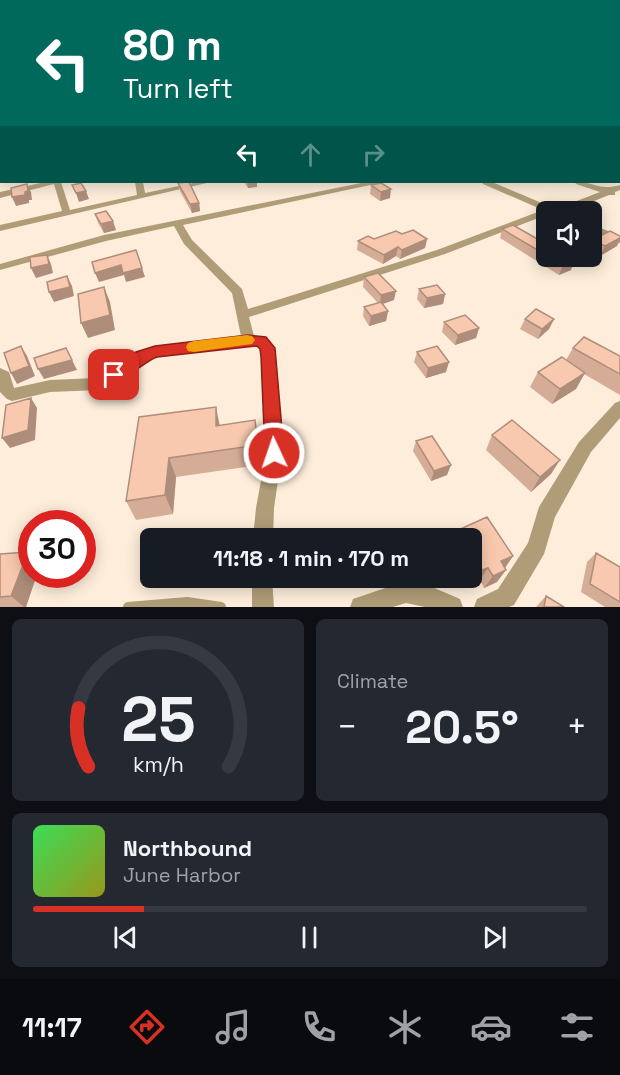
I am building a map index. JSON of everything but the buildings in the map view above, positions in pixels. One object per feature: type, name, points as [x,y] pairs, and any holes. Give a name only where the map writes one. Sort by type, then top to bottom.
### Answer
[{"type":"street","points":[[0,195],[51,183]]},
{"type":"street","points":[[55,183],[67,213]]},
{"type":"street","points":[[139,183],[141,195]]},
{"type":"street","points":[[0,228],[202,183]]},
{"type":"street","points":[[0,267],[104,238],[370,183]]},
{"type":"street","points":[[488,183],[536,204]]},
{"type":"street","points":[[582,183],[620,195]]},
{"type":"street","points":[[581,201],[620,187]]},
{"type":"street","points":[[243,315],[441,252],[536,217]]},
{"type":"street","points":[[177,223],[188,242],[238,292],[248,340]]},
{"type":"street","points":[[602,232],[620,240]]},
{"type":"street","points":[[0,373],[4,376],[7,391],[12,395],[50,386],[99,384],[141,356],[155,352],[248,340],[261,341],[267,348],[269,357],[274,453],[264,528]]},
{"type":"street","points":[[485,607],[506,597],[537,547],[546,514],[585,447],[620,407]]},
{"type":"street","points":[[262,588],[263,607]]},
{"type":"street","points":[[361,607],[406,592],[432,598],[452,607]]},
{"type":"lane","points":[[128,607],[160,603],[207,602],[221,607]]},
{"type":"slow traffic","points":[[194,347],[247,340]]},
{"type":"route","points":[[114,375],[141,356],[155,352],[248,340],[261,341],[267,348],[269,357],[274,453]]}]
